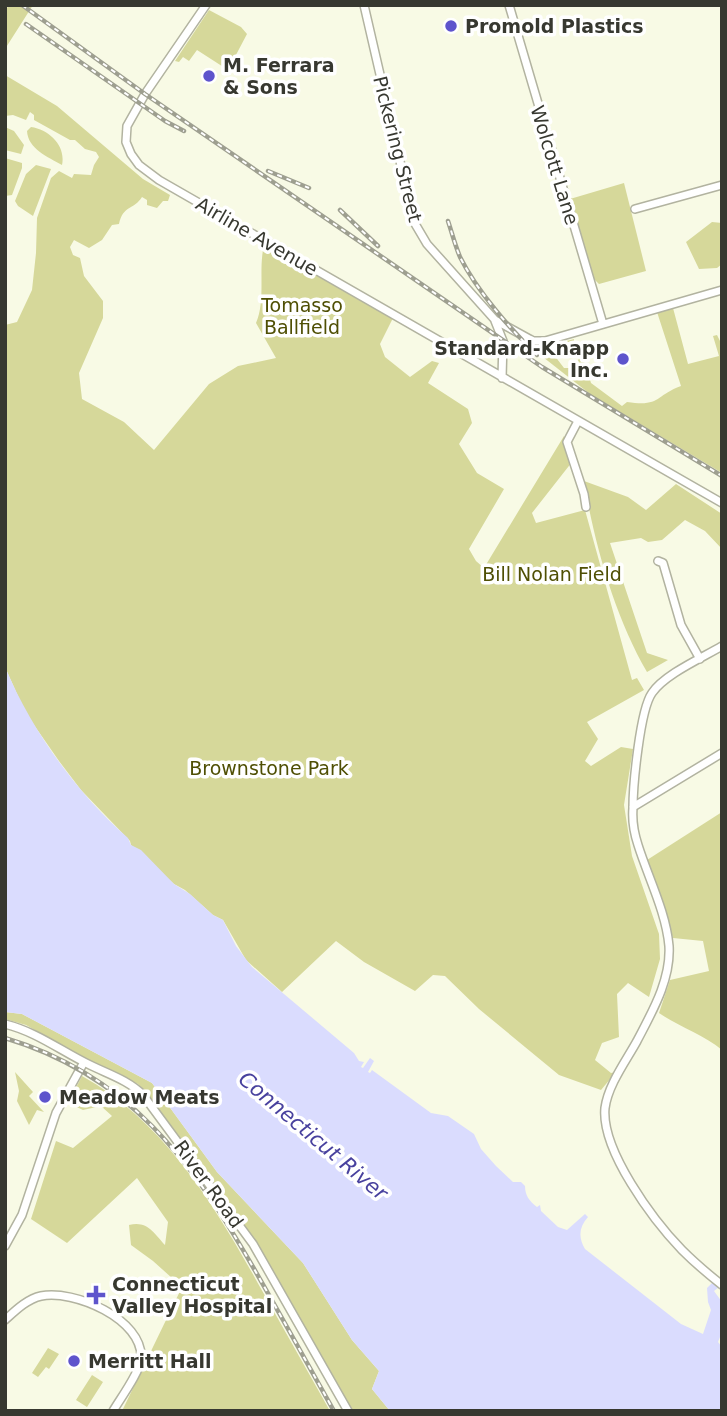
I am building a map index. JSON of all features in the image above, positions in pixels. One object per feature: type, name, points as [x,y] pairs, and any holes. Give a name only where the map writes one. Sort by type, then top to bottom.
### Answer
[{"type":"street","name":"Airline Avenue","points":[[206,5],[128,123],[126,142],[135,160],[159,180],[722,503]]},
{"type":"street","name":"Pickering Street","points":[[364,5],[414,222],[427,244],[495,320],[533,341],[545,341],[722,290]]},
{"type":"street","name":"Wolcott Lane","points":[[509,5],[603,324]]},
{"type":"street","points":[[635,209],[722,185]]},
{"type":"street","points":[[495,320],[503,341],[502,378]]},
{"type":"street","points":[[503,341],[516,332]]},
{"type":"street","points":[[578,421],[567,442],[586,507]]},
{"type":"street","points":[[658,561],[664,566],[681,625],[700,659]]},
{"type":"street","points":[[722,646],[664,681],[650,695],[641,739],[633,807],[636,841],[669,948],[659,996],[606,1104],[606,1126],[621,1166],[662,1226],[683,1251],[722,1285]]},
{"type":"street","points":[[633,807],[722,753]]},
{"type":"street","name":"River Road","points":[[5,1024],[29,1032],[127,1083],[147,1100],[253,1244],[348,1411]]},
{"type":"street","points":[[5,1247],[22,1215],[55,1113],[84,1062]]},
{"type":"street","points":[[5,1320],[31,1300],[46,1295],[82,1299],[112,1315],[133,1336],[141,1354],[140,1364],[113,1411]]},
{"type":"green space","points":[[9,5],[33,5],[5,49],[5,11]]},
{"type":"green space","points":[[209,10],[241,27],[247,34],[228,70],[197,50],[189,61],[183,57],[179,62],[175,61]]},
{"type":"green space","points":[[5,75],[57,106],[143,179],[170,195],[168,201],[163,201],[157,208],[147,205],[147,200],[142,197],[123,214],[119,224],[112,225],[102,240],[89,248],[74,240],[70,247],[73,255],[80,258],[84,276],[103,301],[103,318],[79,373],[82,399],[124,422],[154,450],[209,384],[238,366],[276,358],[256,323],[261,304],[264,245],[393,318],[380,344],[385,357],[410,377],[432,361],[439,363],[428,383],[468,409],[472,423],[459,444],[477,473],[504,489],[469,549],[484,568],[564,436],[572,462],[532,513],[536,523],[585,510],[632,680],[637,678],[644,690],[587,722],[598,739],[585,761],[591,766],[621,747],[633,749],[624,805],[632,856],[659,934],[660,959],[649,997],[628,983],[617,994],[619,1037],[602,1043],[595,1060],[611,1073],[616,1072],[601,1090],[559,1075],[479,1009],[445,976],[433,975],[415,991],[364,962],[336,941],[282,992],[246,960],[223,920],[174,884],[131,845],[81,790],[25,712],[5,667],[5,325],[17,322],[32,290],[37,218],[51,178],[59,171],[72,178],[74,174],[91,175],[99,157],[96,152],[85,149],[75,140],[70,140],[34,120],[34,115],[30,112],[26,120],[13,115],[5,116]]},
{"type":"green space","points":[[5,127],[14,131],[24,145],[21,154],[5,150]]},
{"type":"green space","points":[[31,127],[55,140],[62,151],[62,165],[35,148],[28,137],[27,131]]},
{"type":"green space","points":[[5,158],[22,163],[22,168],[12,195],[5,196]]},
{"type":"green space","points":[[36,165],[51,169],[33,216],[15,201],[26,174]]},
{"type":"green space","points":[[624,183],[646,271],[599,284],[593,278],[570,199]]},
{"type":"green space","points":[[712,222],[722,223],[722,264],[717,268],[699,269],[686,242]]},
{"type":"green space","points":[[673,308],[688,364],[719,356],[713,336],[717,335],[722,345],[722,473],[590,394],[534,350],[574,339],[574,347],[551,351],[564,368],[570,368],[579,359],[585,363],[591,383],[622,406],[627,402],[652,402],[681,386],[657,312]]},
{"type":"green space","points":[[584,481],[628,497],[646,510],[676,484],[722,514],[722,549],[705,531],[685,520],[662,540],[648,542],[641,538],[610,543],[647,653],[668,660],[647,672],[625,628],[607,579]]},
{"type":"green space","points":[[722,812],[722,1050],[659,1013],[670,980],[709,971],[703,941],[673,938],[647,860]]},
{"type":"green space","points":[[5,1012],[22,1014],[152,1083],[217,1172],[303,1263],[352,1340],[379,1371],[372,1389],[390,1411],[352,1411],[250,1233],[138,1084],[93,1063],[26,1025],[5,1019]]},
{"type":"green space","points":[[15,1072],[33,1092],[29,1096],[44,1112],[37,1110],[29,1125],[17,1101],[19,1091]]},
{"type":"green space","points":[[82,1076],[113,1096],[140,1119],[188,1172],[228,1231],[330,1411],[122,1411],[182,1287],[131,1245],[129,1225],[145,1226],[165,1245],[168,1222],[137,1178],[67,1243],[31,1219],[56,1141],[73,1148],[112,1116],[101,1106],[83,1110],[68,1103]]},
{"type":"green space","points":[[48,1348],[59,1354],[49,1369],[46,1367],[38,1377],[32,1373]]},
{"type":"green space","points":[[92,1375],[103,1382],[87,1407],[76,1400]]},
{"type":"water","name":"Connecticut River","points":[[5,667],[28,714],[73,781],[128,838],[131,845],[141,850],[174,884],[223,920],[236,946],[252,967],[354,1053],[359,1061],[364,1062],[361,1067],[363,1068],[370,1058],[374,1061],[368,1072],[372,1070],[431,1113],[448,1116],[474,1134],[481,1149],[496,1166],[513,1182],[521,1182],[530,1200],[537,1207],[540,1205],[541,1211],[558,1227],[567,1230],[585,1214],[588,1217],[581,1228],[580,1236],[585,1249],[681,1324],[703,1334],[711,1310],[707,1288],[714,1281],[719,1287],[714,1291],[722,1302],[722,1332],[718,1342],[722,1347],[722,1411],[390,1411],[372,1389],[379,1371],[352,1340],[303,1263],[217,1172],[152,1083],[22,1014],[5,1012]]},
{"type":"railway","points":[[22,5],[145,94],[542,367],[722,476]]},
{"type":"railway","points":[[26,24],[165,121],[184,131]]},
{"type":"railway","points":[[268,171],[309,188]]},
{"type":"railway","points":[[340,210],[378,246]]},
{"type":"railway","points":[[448,221],[460,257],[475,283],[505,322],[537,355]]},
{"type":"railway","points":[[5,1038],[49,1054],[87,1074],[122,1099],[152,1126],[180,1157],[230,1228],[334,1411]]},
{"type":"place","name":"Promold Plastics","points":[[451,26]]},
{"type":"place","name":"M. Ferrara & Sons","points":[[209,76]]},
{"type":"place","name":"Standard-Knapp Inc.","points":[[623,359]]},
{"type":"place","name":"Meadow Meats","points":[[45,1097]]},
{"type":"place","name":"Connecticut Valley Hospital","points":[[96,1295]]},
{"type":"place","name":"Merritt Hall","points":[[74,1361]]},
{"type":"park label","name":"Tomasso Ballfield","points":[[302,316]]},
{"type":"park label","name":"Bill Nolan Field","points":[[552,574]]},
{"type":"park label","name":"Brownstone Park","points":[[269,768]]}]
